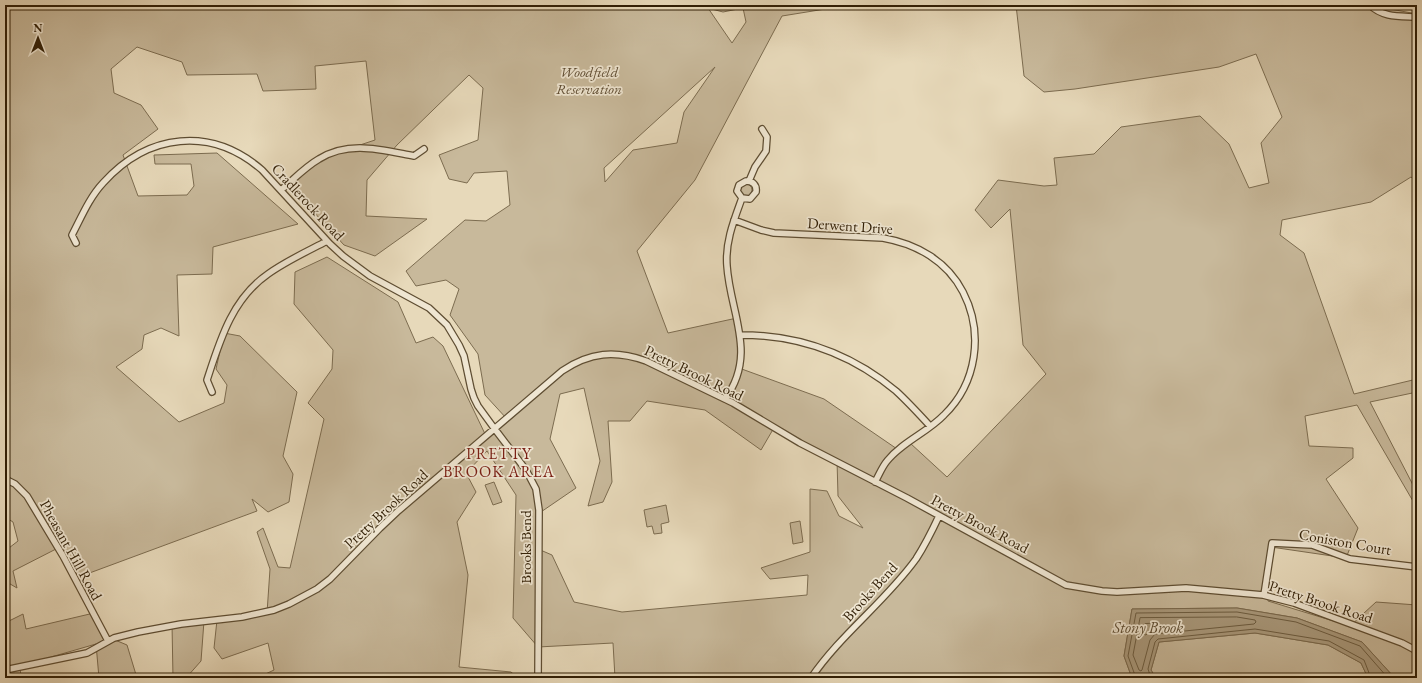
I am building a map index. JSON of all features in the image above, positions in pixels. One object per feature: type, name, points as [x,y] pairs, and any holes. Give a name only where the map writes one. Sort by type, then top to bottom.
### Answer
[{"type":"street","points":[[1370,5],[1387,15],[1417,17]]},
{"type":"street","points":[[749,181],[766,151],[767,137],[762,128]]},
{"type":"street","name":"Cradlerock Road","points":[[76,243],[72,235],[94,194],[102,184],[125,162],[157,145],[169,142],[193,140],[224,147],[242,155],[252,162],[281,190],[327,241],[356,266],[385,285],[429,308],[447,325],[464,356],[474,398],[494,428]]},
{"type":"street","points":[[281,190],[319,159],[337,150],[370,147],[414,156],[424,149]]},
{"type":"street","points":[[743,181],[749,181],[754,184],[756,192],[750,199],[742,198],[737,190],[739,185],[743,181]]},
{"type":"street","points":[[725,399],[736,379],[741,353],[741,335],[728,279],[727,265],[729,238],[742,198]]},
{"type":"street","name":"Derwent Drive","points":[[734,220],[774,233],[883,238],[895,240],[919,249],[937,261],[947,269],[961,288],[971,311],[975,330],[975,349],[970,373],[960,396],[944,416],[888,460],[875,482]]},
{"type":"street","points":[[212,392],[206,380],[225,327],[240,302],[255,285],[269,273],[327,241]]},
{"type":"street","points":[[741,335],[762,335],[793,339],[823,348],[847,359],[873,374],[896,391],[930,426]]},
{"type":"street","name":"Pretty Brook Road","points":[[5,670],[88,653],[118,637],[159,627],[258,614],[274,610],[303,597],[330,579],[397,512],[562,370],[584,359],[610,353],[635,357],[725,399],[800,443],[1066,585],[1117,592],[1186,588],[1264,595],[1300,605],[1402,643],[1417,651]]},
{"type":"street","name":"Brooks Bend","points":[[494,428],[532,479],[538,500],[538,678]]},
{"type":"street","name":"Pheasant Hill Road","points":[[5,478],[15,484],[27,496],[63,556],[108,641]]},
{"type":"street","name":"Brooks Bend","points":[[811,678],[826,659],[905,573],[923,548],[939,516]]},
{"type":"street","name":"Coniston Court","points":[[1264,595],[1272,543],[1312,545],[1350,559],[1417,567]]},
{"type":"green space","name":"Woodfield Reservation","points":[[5,5],[850,5],[782,16],[695,180],[637,251],[668,333],[737,318],[739,368],[824,399],[900,451],[910,443],[947,477],[1046,374],[1023,345],[1010,209],[991,228],[975,210],[998,180],[1044,186],[1057,185],[1054,158],[1094,154],[1121,127],[1200,116],[1229,144],[1249,188],[1269,183],[1261,143],[1282,117],[1256,54],[1219,67],[1075,89],[1044,92],[1024,76],[1016,5],[1383,5],[1385,8],[1417,14],[1417,182],[1411,177],[1371,202],[1282,220],[1280,235],[1304,253],[1354,394],[1417,379],[1417,392],[1370,402],[1413,485],[1417,484],[1417,508],[1357,405],[1305,416],[1309,446],[1353,448],[1353,458],[1326,479],[1358,528],[1346,558],[1271,547],[1268,601],[1350,626],[1376,602],[1417,605],[1417,678],[1392,678],[1392,675],[1362,642],[1297,618],[1237,608],[1132,609],[1124,656],[1132,678],[615,678],[613,643],[538,647],[513,618],[516,495],[487,451],[466,473],[476,492],[457,522],[468,575],[459,667],[511,672],[518,678],[257,678],[274,670],[268,643],[222,659],[214,648],[217,620],[267,613],[270,569],[257,532],[263,528],[278,567],[290,568],[324,419],[308,403],[332,369],[333,350],[294,304],[295,272],[327,257],[398,302],[416,343],[433,337],[443,346],[486,436],[507,419],[485,395],[478,354],[450,315],[459,289],[446,280],[416,286],[406,271],[465,220],[486,221],[510,205],[507,171],[474,173],[467,183],[449,179],[439,155],[478,140],[483,88],[469,75],[397,145],[367,180],[366,216],[427,219],[375,256],[344,245],[289,185],[321,158],[375,140],[366,61],[315,66],[316,89],[263,91],[257,74],[187,75],[182,62],[137,47],[111,69],[114,93],[141,105],[158,129],[123,155],[138,196],[187,195],[194,186],[191,164],[155,164],[154,155],[217,153],[298,224],[213,247],[212,274],[177,275],[179,336],[161,328],[144,335],[142,349],[116,367],[179,422],[224,403],[227,385],[216,369],[224,333],[240,336],[297,392],[283,456],[293,474],[289,502],[268,512],[252,499],[257,511],[76,578],[58,548],[13,571],[17,588],[5,581],[5,551],[18,541],[13,522],[5,517]],"holes":[[[708,8],[723,12],[743,8],[746,22],[732,43]],[[715,67],[684,112],[677,143],[633,150],[605,182],[604,168]],[[584,388],[600,461],[588,506],[603,502],[612,482],[608,421],[630,421],[647,401],[705,410],[761,450],[775,426],[837,460],[838,496],[863,528],[839,516],[827,491],[810,489],[810,552],[761,568],[770,579],[808,575],[807,595],[622,612],[574,602],[552,555],[538,549],[538,514],[576,488],[550,439],[560,394]]]},
{"type":"green space","points":[[748,184],[751,185],[751,195],[744,196],[741,195],[740,188],[741,185]]},
{"type":"green space","points":[[494,482],[502,502],[493,505],[485,485]]},
{"type":"green space","points":[[666,505],[669,522],[661,524],[662,533],[654,534],[652,526],[647,527],[644,510]]},
{"type":"green space","points":[[800,521],[803,542],[793,544],[790,523]]},
{"type":"green space","points":[[94,613],[108,637],[127,645],[137,678],[124,678],[123,676],[99,678],[96,644],[20,666],[21,678],[5,678],[5,623],[23,614],[26,629]]},
{"type":"green space","points":[[204,621],[201,661],[186,678],[173,678],[172,624]]},
{"type":"green space","points":[[1255,633],[1328,645],[1361,663],[1368,678],[1156,678],[1151,670],[1159,642]]},
{"type":"water","name":"Stony Brook","points":[[1237,608],[1297,618],[1362,642],[1392,675],[1392,678],[1368,678],[1361,663],[1328,645],[1255,633],[1159,642],[1151,670],[1156,678],[1132,678],[1124,656],[1132,609]]},
{"type":"district","name":"PRETTY BROOK AREA","points":[[499,462]]}]
